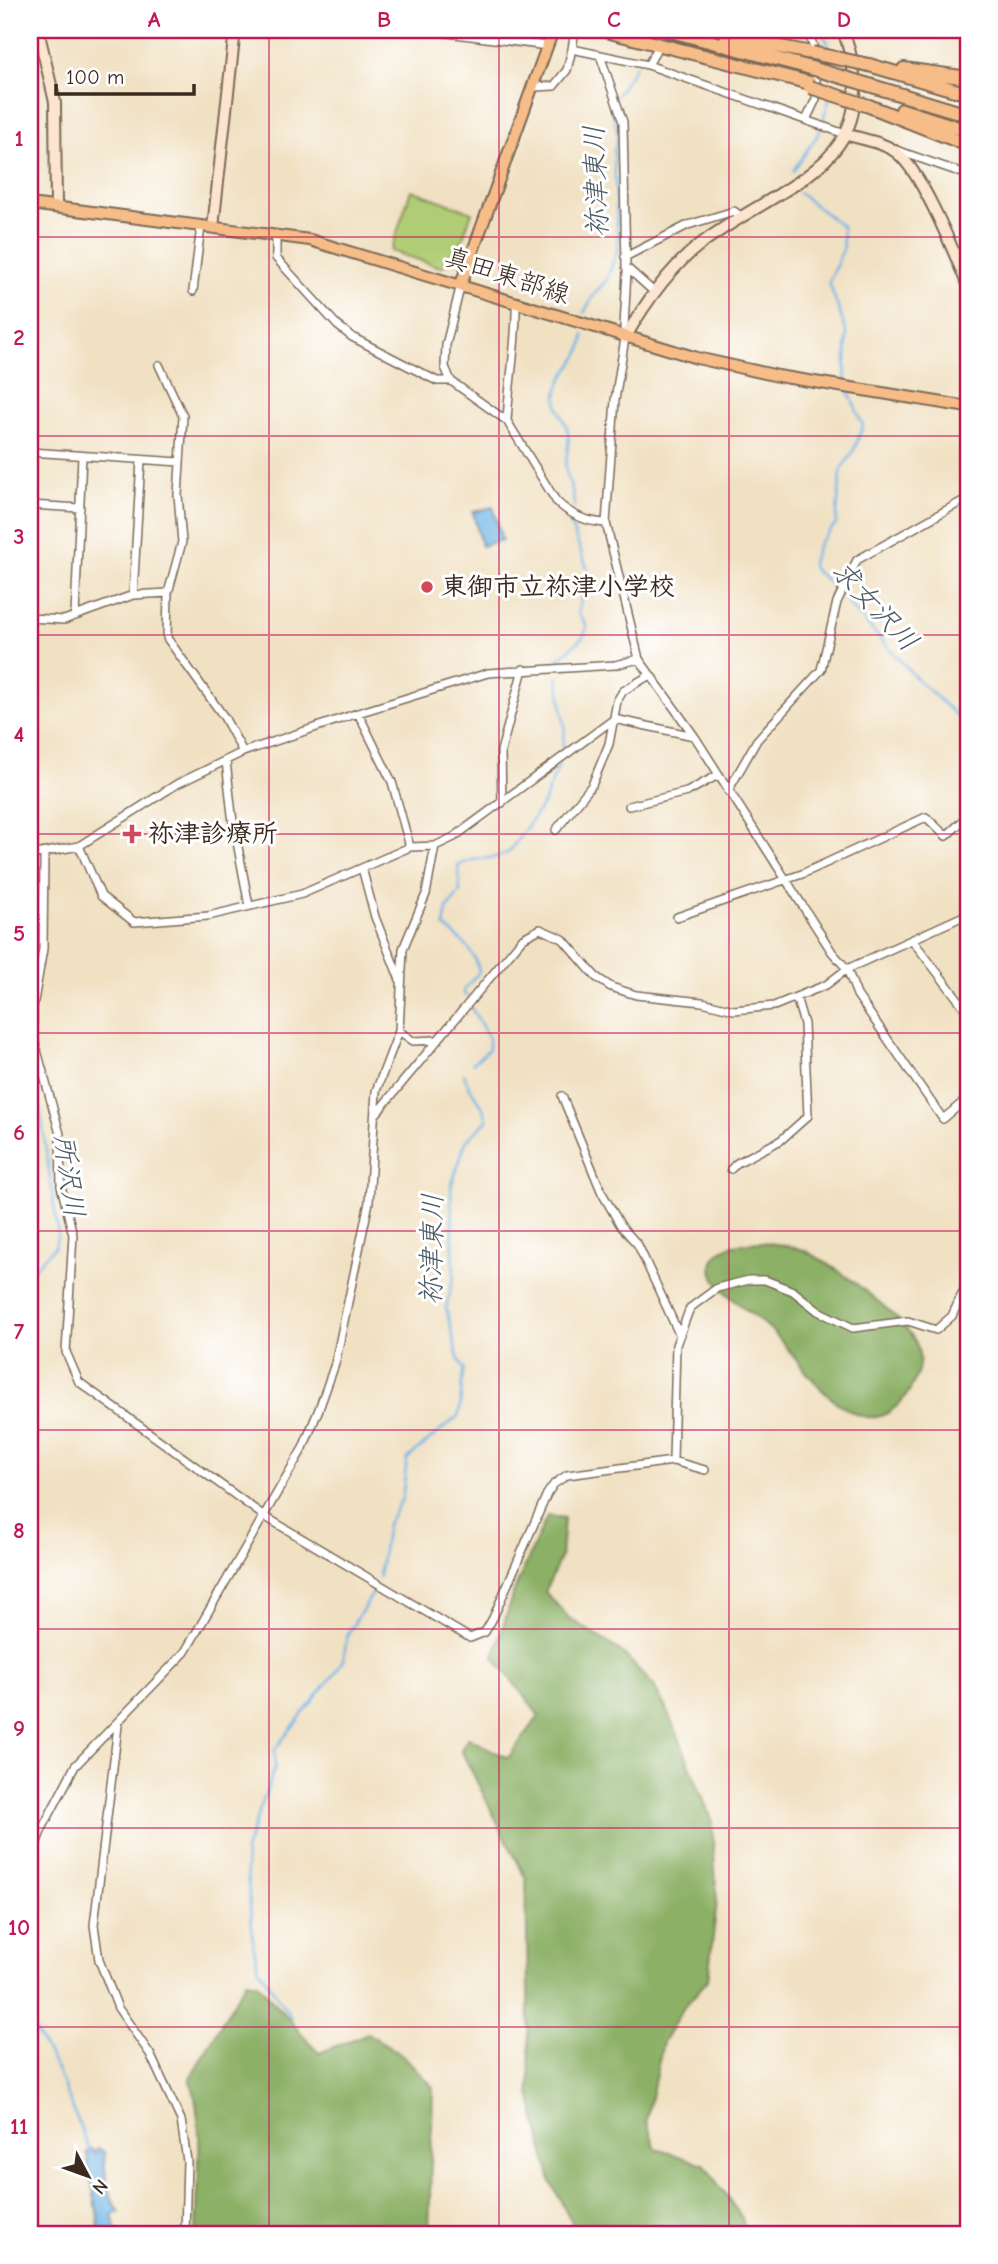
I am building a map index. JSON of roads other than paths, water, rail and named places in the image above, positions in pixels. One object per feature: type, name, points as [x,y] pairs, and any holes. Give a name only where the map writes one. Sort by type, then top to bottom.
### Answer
[{"type":"highway","points":[[602,30],[704,54],[968,131]]},
{"type":"highway","points":[[667,30],[811,68],[968,115]]},
{"type":"highway","points":[[675,30],[869,65],[968,78]]},
{"type":"highway","points":[[869,65],[968,94]]},
{"type":"highway","points":[[869,103],[968,145]]},
{"type":"main road","points":[[461,284],[553,30]]},
{"type":"main road","name":"真田東部線","points":[[30,204],[276,234],[372,257],[516,302],[778,376],[968,407]]},
{"type":"street","points":[[38,30],[55,102],[56,206]]},
{"type":"street","points":[[194,291],[207,226],[234,30]]},
{"type":"street","points":[[425,30],[547,46]]},
{"type":"street","points":[[534,87],[554,86],[567,70],[575,30]]},
{"type":"street","points":[[808,30],[816,51],[816,99],[809,121]]},
{"type":"street","points":[[625,333],[654,292],[694,249],[813,173],[831,157],[845,134],[853,110],[855,82],[843,30]]},
{"type":"street","points":[[572,49],[646,64],[968,175]]},
{"type":"street","points":[[646,64],[656,51]]},
{"type":"street","points":[[600,55],[616,98],[624,135],[627,271],[625,333],[615,400],[606,523],[639,659],[695,737],[832,952],[846,969],[857,995],[943,1119],[968,1098]]},
{"type":"street","points":[[892,149],[911,170],[945,232],[968,286]]},
{"type":"street","points":[[625,257],[700,222],[734,211],[742,218]]},
{"type":"street","points":[[276,234],[276,258],[337,325],[352,337],[437,381],[451,381]]},
{"type":"street","points":[[627,271],[654,292]]},
{"type":"street","points":[[461,284],[446,345],[445,367],[451,381],[507,421],[556,502],[565,511],[582,519],[606,523]]},
{"type":"street","points":[[507,421],[509,378],[517,344],[516,302]]},
{"type":"street","points":[[159,365],[183,416],[178,495],[182,542],[168,593],[167,638],[217,707],[243,752]]},
{"type":"street","points":[[30,453],[180,462]]},
{"type":"street","points":[[75,616],[82,456]]},
{"type":"street","points":[[132,595],[141,460]]},
{"type":"street","points":[[728,791],[757,740],[821,670],[837,602],[857,560],[968,498]]},
{"type":"street","points":[[30,505],[80,508]]},
{"type":"street","points":[[30,618],[64,620],[132,595],[168,593]]},
{"type":"street","points":[[30,855],[44,855],[79,846],[177,784],[243,752],[358,713],[488,673],[615,665],[639,659]]},
{"type":"street","points":[[502,803],[501,751],[523,669]]},
{"type":"street","points":[[556,830],[593,785],[609,744],[623,691],[650,675]]},
{"type":"street","points":[[358,713],[392,782],[410,847]]},
{"type":"street","points":[[79,846],[101,896],[134,922],[208,916],[302,894],[410,847],[435,846],[454,838],[614,719],[695,737]]},
{"type":"street","points":[[226,761],[232,814],[249,906]]},
{"type":"street","points":[[629,806],[687,792],[718,775]]},
{"type":"street","points":[[677,917],[787,880],[926,817],[946,836],[968,816]]},
{"type":"street","points":[[30,1860],[42,1829],[75,1766],[118,1725],[185,1652],[303,1448],[335,1364],[369,1202],[376,1091],[399,1031],[403,949],[426,894],[435,846]]},
{"type":"street","points":[[44,855],[43,949],[33,1007],[33,1036],[60,1134],[61,1186],[73,1235],[66,1352],[79,1382],[264,1516],[470,1638],[485,1632],[493,1618],[554,1483],[567,1475],[673,1461],[705,1470]]},
{"type":"street","points":[[362,868],[375,918],[400,980]]},
{"type":"street","points":[[375,1114],[523,938],[540,929],[564,939],[596,977],[611,987],[636,995],[702,1002],[734,1010],[774,1006],[826,985],[846,969],[968,914]]},
{"type":"street","points":[[913,941],[968,1012]]},
{"type":"street","points":[[731,1169],[737,1163],[781,1140],[807,1116],[804,1024],[796,997]]},
{"type":"street","points":[[399,1031],[413,1041],[436,1040]]},
{"type":"street","points":[[562,1096],[602,1193],[621,1226],[638,1245],[679,1335]]},
{"type":"street","points":[[673,1461],[676,1345],[685,1317],[702,1297],[730,1283],[773,1281],[793,1291],[818,1311],[853,1328],[908,1321],[936,1330],[952,1315],[968,1281]]},
{"type":"street","points":[[118,1725],[94,1925],[99,1960],[118,2008],[150,2054],[181,2120],[187,2161],[186,2234]]},
{"type":"water","points":[[493,507],[502,540],[481,546],[473,512]]},
{"type":"water","points":[[98,2148],[104,2152],[109,2190],[120,2212],[112,2215],[118,2234],[99,2234],[87,2152],[92,2149],[95,2153]]},
{"type":"waterway","name":"求女沢川","points":[[821,30],[828,43],[828,52]]},
{"type":"waterway","name":"祢津東川","points":[[640,60],[648,51]]},
{"type":"waterway","name":"祢津東川","points":[[617,95],[636,65]]},
{"type":"waterway","name":"求女沢川","points":[[793,171],[819,133],[830,97]]},
{"type":"waterway","name":"祢津東川","points":[[584,313],[595,293],[606,281],[618,249],[614,151],[618,136],[611,106],[614,101]]},
{"type":"waterway","name":"求女沢川","points":[[799,193],[842,226],[843,249],[829,282],[847,334],[845,383]]},
{"type":"waterway","name":"祢津東川","points":[[574,506],[566,470],[568,432],[557,396],[562,380],[580,353],[584,334]]},
{"type":"waterway","name":"求女沢川","points":[[849,392],[863,426],[853,452],[841,469],[836,524],[819,543],[812,562],[813,569],[843,594],[853,609],[919,681],[968,726]]},
{"type":"waterway","name":"祢津東川","points":[[558,660],[584,636],[587,626],[578,613],[587,568],[570,523]]},
{"type":"waterway","name":"祢津東川","points":[[558,677],[565,729],[562,751]]},
{"type":"waterway","name":"祢津東川","points":[[466,996],[463,991],[479,972],[475,958],[444,926],[447,909],[460,892],[458,866],[509,852],[543,804],[559,765]]},
{"type":"waterway","name":"所沢川","points":[[30,857],[35,913],[30,950]]},
{"type":"waterway","name":"祢津東川","points":[[471,1007],[488,1037],[489,1049],[473,1063]]},
{"type":"waterway","name":"祢津東川","points":[[379,1577],[387,1524],[402,1499],[407,1459],[458,1416],[459,1412],[464,1369],[458,1358],[446,1308],[454,1277],[451,1187],[466,1141],[487,1121],[486,1114],[464,1074]]},
{"type":"waterway","name":"所沢川","points":[[30,1075],[40,1108],[58,1233],[55,1246],[30,1273]]},
{"type":"waterway","name":"祢津東川","points":[[291,2017],[259,1969],[254,1949],[245,1851],[275,1767],[275,1749],[336,1672],[343,1660],[348,1633],[375,1590]]},
{"type":"waterway","name":"所沢川","points":[[30,2022],[57,2070],[91,2153]]},
{"type":"place","name":"東御市立祢津小学校","points":[[427,587]]},
{"type":"place","name":"祢津診療所","points":[[132,834]]}]
